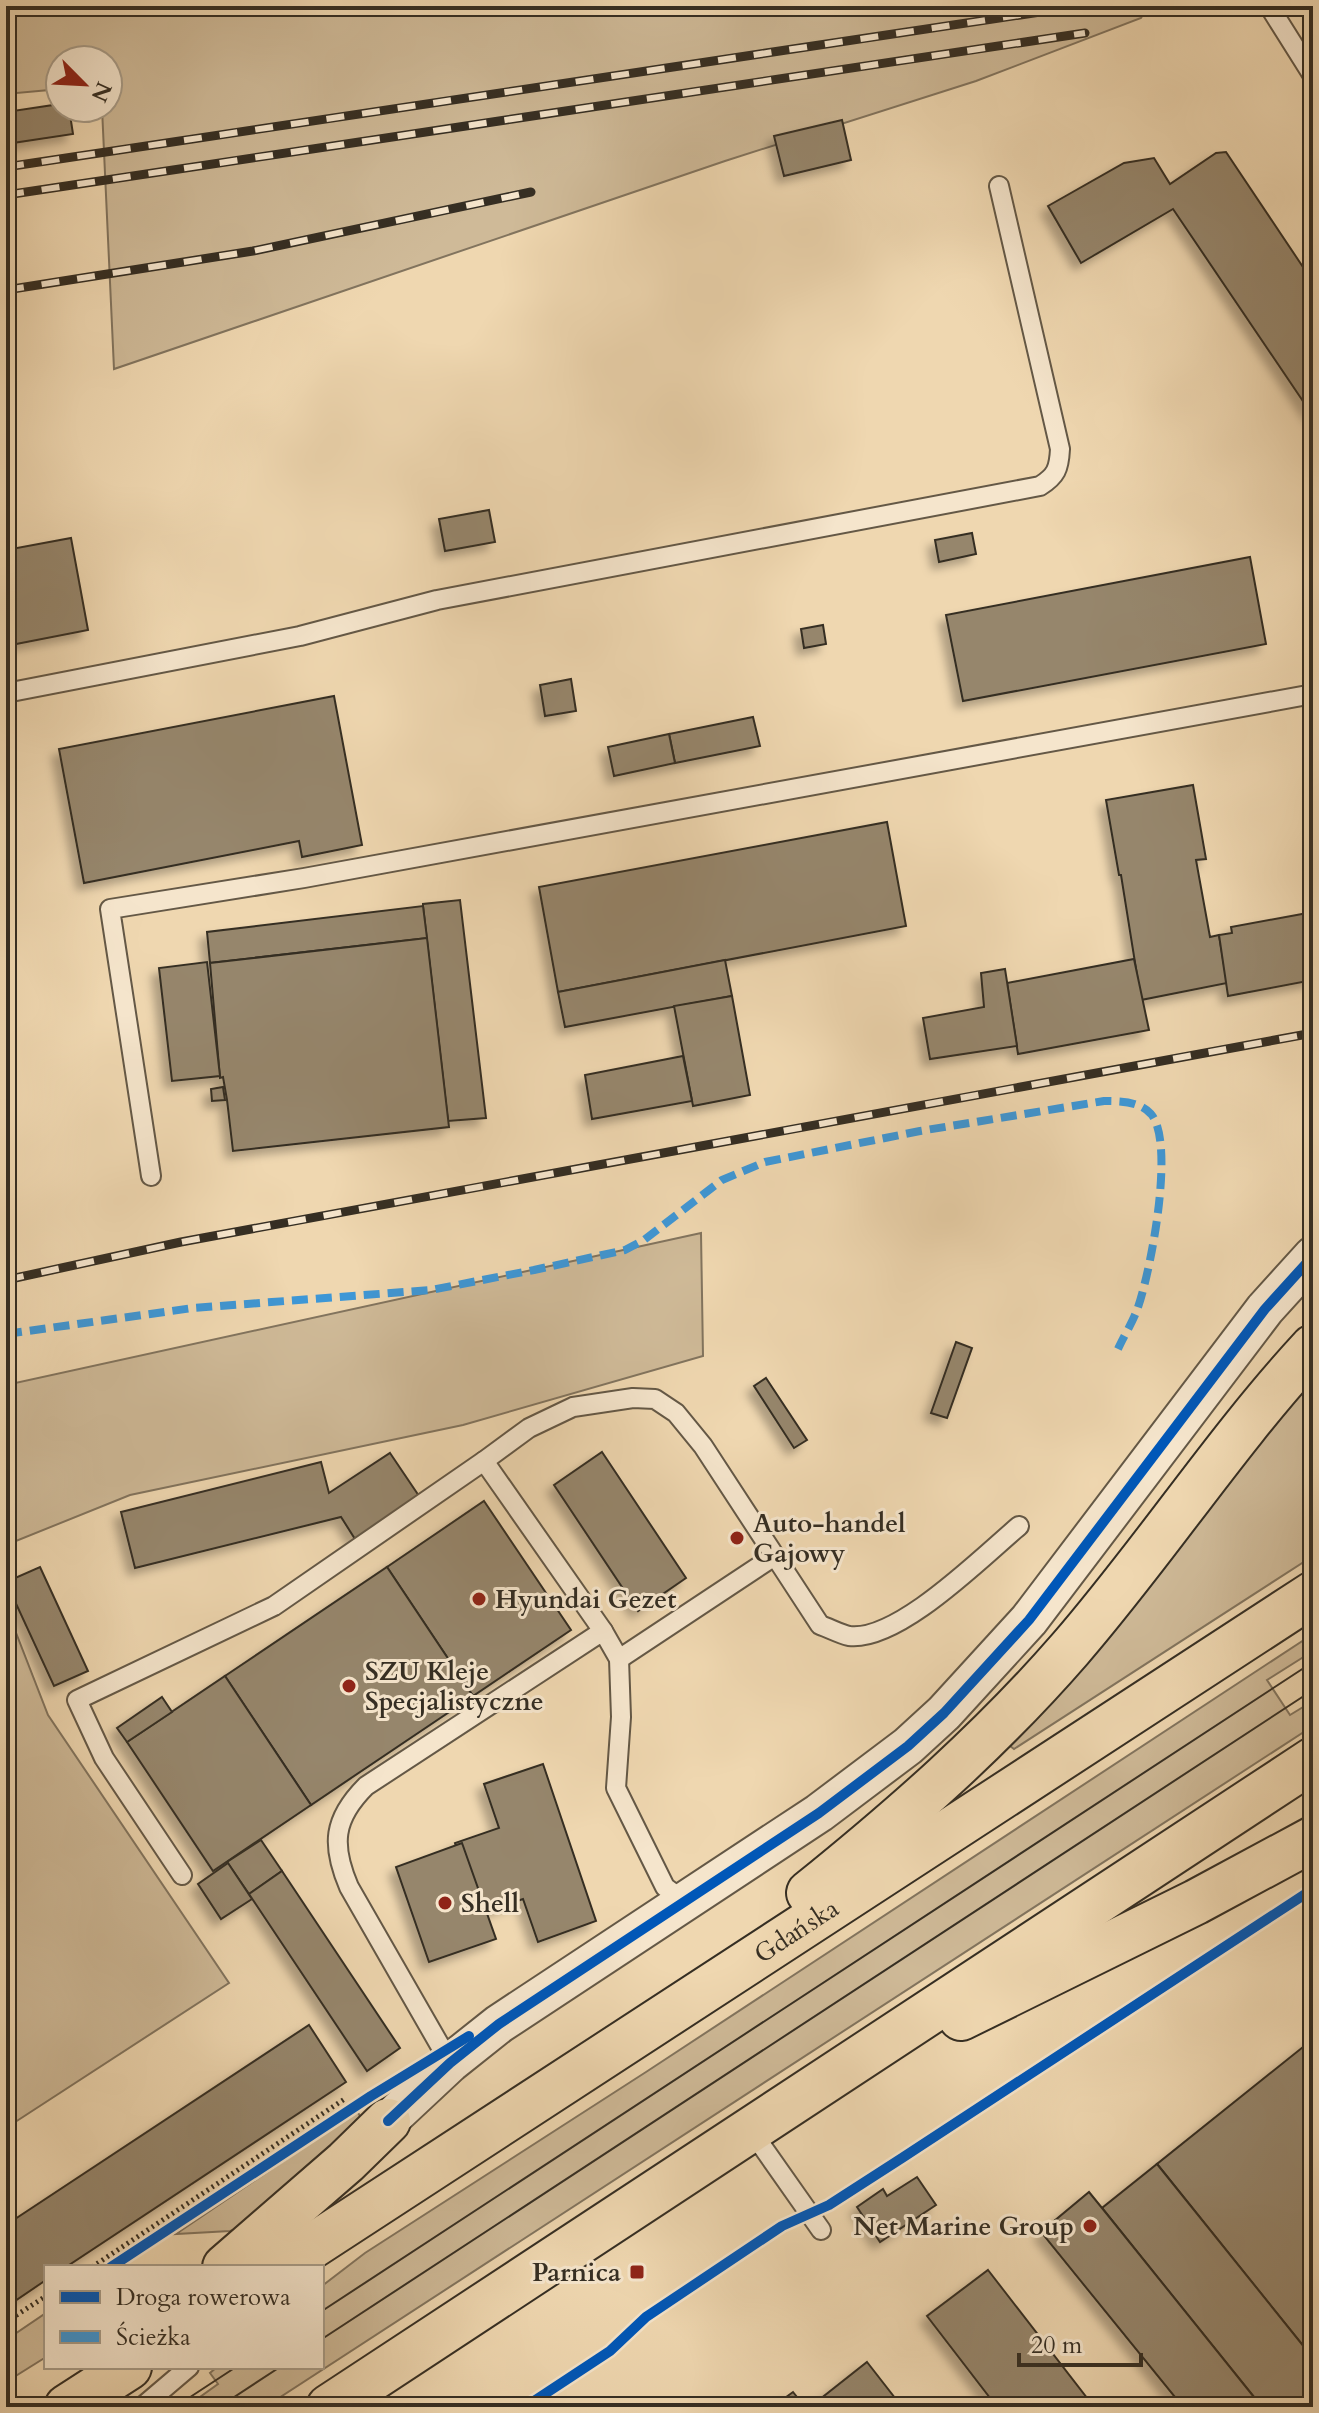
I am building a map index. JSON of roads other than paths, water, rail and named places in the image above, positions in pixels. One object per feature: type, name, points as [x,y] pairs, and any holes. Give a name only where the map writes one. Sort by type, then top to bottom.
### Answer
[{"type":"main road","points":[[627,2042],[892,1826],[1004,1719],[1109,1603],[1254,1415],[1313,1347]]},
{"type":"main road","name":"Gdańska","points":[[283,2265],[1313,1594]]},
{"type":"main road","points":[[329,2407],[1313,1760]]},
{"type":"main road","points":[[810,2089],[1072,1964],[1313,1839]]},
{"type":"main road","points":[[227,2265],[346,2162],[388,2121]]},
{"type":"main road","points":[[92,2389],[126,2369]]},
{"type":"street","points":[[388,2121],[450,2063],[499,2024],[867,1778],[944,1713],[1029,1620],[1265,1309],[1313,1256]]},
{"type":"lane","points":[[1269,6],[1313,76]]},
{"type":"lane","points":[[6,693],[300,636],[437,600],[1040,486],[1055,477],[1060,449],[999,186]]},
{"type":"lane","points":[[151,1176],[110,909],[318,875],[1313,694]]},
{"type":"lane","points":[[182,1875],[104,1758],[77,1700],[274,1606],[529,1428],[573,1407],[633,1398],[655,1399],[676,1413],[703,1446],[820,1625],[850,1636],[881,1632],[906,1620],[1019,1526]]},
{"type":"lane","points":[[484,1461],[603,1631],[619,1659],[621,1717],[616,1788],[665,1887],[685,1902]]},
{"type":"lane","points":[[619,1659],[773,1557]]},
{"type":"lane","points":[[450,2063],[349,1887],[339,1864],[336,1847],[340,1824],[352,1800],[366,1786],[603,1631]]},
{"type":"lane","points":[[750,2129],[821,2230]]},
{"type":"lane","points":[[306,2265],[396,2191]]},
{"type":"lane","points":[[142,2407],[187,2369]]},
{"type":"tram line","points":[[324,2310],[1313,1662]]},
{"type":"tram line","points":[[324,2338],[1313,1690]]},
{"type":"tram line","points":[[175,2407],[233,2369]]},
{"type":"tram line","points":[[219,2407],[277,2369]]},
{"type":"railway","points":[[6,167],[1080,6]]},
{"type":"railway","points":[[6,195],[1085,33]]},
{"type":"railway","points":[[6,290],[253,251],[531,192]]},
{"type":"railway","points":[[6,1280],[181,1242],[1313,1033]]},
{"type":"place","name":"Auto-handel Gajowy","points":[[737,1538]]},
{"type":"place","name":"Hyundai Gezet","points":[[479,1599]]},
{"type":"place","name":"SZU Kleje Specjalistyczne","points":[[349,1686]]},
{"type":"place","name":"Shell","points":[[445,1903]]},
{"type":"place","name":"Net Marine Group","points":[[1090,2226]]},
{"type":"place","name":"Parnica","points":[[637,2272]]}]
